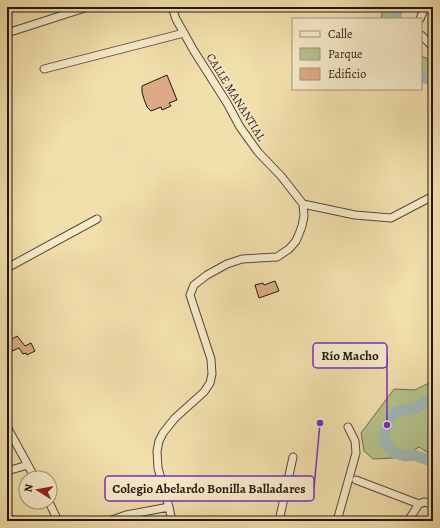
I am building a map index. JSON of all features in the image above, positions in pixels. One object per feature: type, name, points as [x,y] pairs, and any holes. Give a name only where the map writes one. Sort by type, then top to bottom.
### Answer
[{"type":"street","points":[[7,33],[88,7]]},
{"type":"street","name":"CALLE MANANTIAL","points":[[172,7],[176,19],[240,127],[258,152],[281,176],[303,204]]},
{"type":"street","points":[[420,18],[425,7]]},
{"type":"street","points":[[44,69],[184,33]]},
{"type":"street","points":[[422,36],[433,47]]},
{"type":"street","points":[[172,521],[158,468],[157,451],[159,441],[163,433],[175,418],[204,392],[210,383],[212,374],[211,360],[190,295],[194,285],[206,275],[227,264],[242,259],[277,257],[289,249],[296,241],[302,226],[304,216],[303,204],[355,215],[390,218],[433,196]]},
{"type":"street","points":[[7,268],[98,219]]},
{"type":"street","points":[[7,427],[30,470]]},
{"type":"street","points":[[337,521],[356,453],[355,441],[348,427]]},
{"type":"street","points":[[279,521],[293,457]]},
{"type":"street","points":[[7,471],[28,466]]},
{"type":"street","points":[[356,480],[419,504]]},
{"type":"street","points":[[408,521],[419,504],[424,502],[433,504]]},
{"type":"street","points":[[109,521],[126,514],[169,507]]},
{"type":"street","points":[[53,510],[58,521]]},
{"type":"green space","points":[[383,7],[402,7],[399,18],[381,18]]},
{"type":"green space","points":[[422,56],[433,62],[433,77],[422,73]]},
{"type":"green space","points":[[433,381],[433,456],[419,447],[406,455],[394,458],[373,459],[364,451],[361,433],[394,389],[415,390]]},
{"type":"green space","points":[[7,513],[18,518],[20,521],[7,521]]},
{"type":"building","points":[[167,75],[177,100],[169,103],[171,106],[162,110],[161,107],[151,111],[147,107],[144,99],[142,86]]},
{"type":"building","points":[[275,281],[279,291],[259,298],[255,285],[263,283],[264,285]]},
{"type":"building","points":[[17,336],[25,346],[31,343],[35,351],[27,355],[26,353],[23,354],[19,348],[10,352],[11,346],[9,341]]},
{"type":"waterway","points":[[396,18],[397,7]]},
{"type":"waterway","points":[[422,77],[433,80]]},
{"type":"waterway","points":[[433,398],[413,409],[395,412],[387,425],[384,441],[395,453],[405,456],[414,455],[433,462]]},
{"type":"place","name":"Colegio Abelardo Bonilla Balladares","points":[[320,423]]},
{"type":"place","name":"Río Macho","points":[[387,425]]}]
